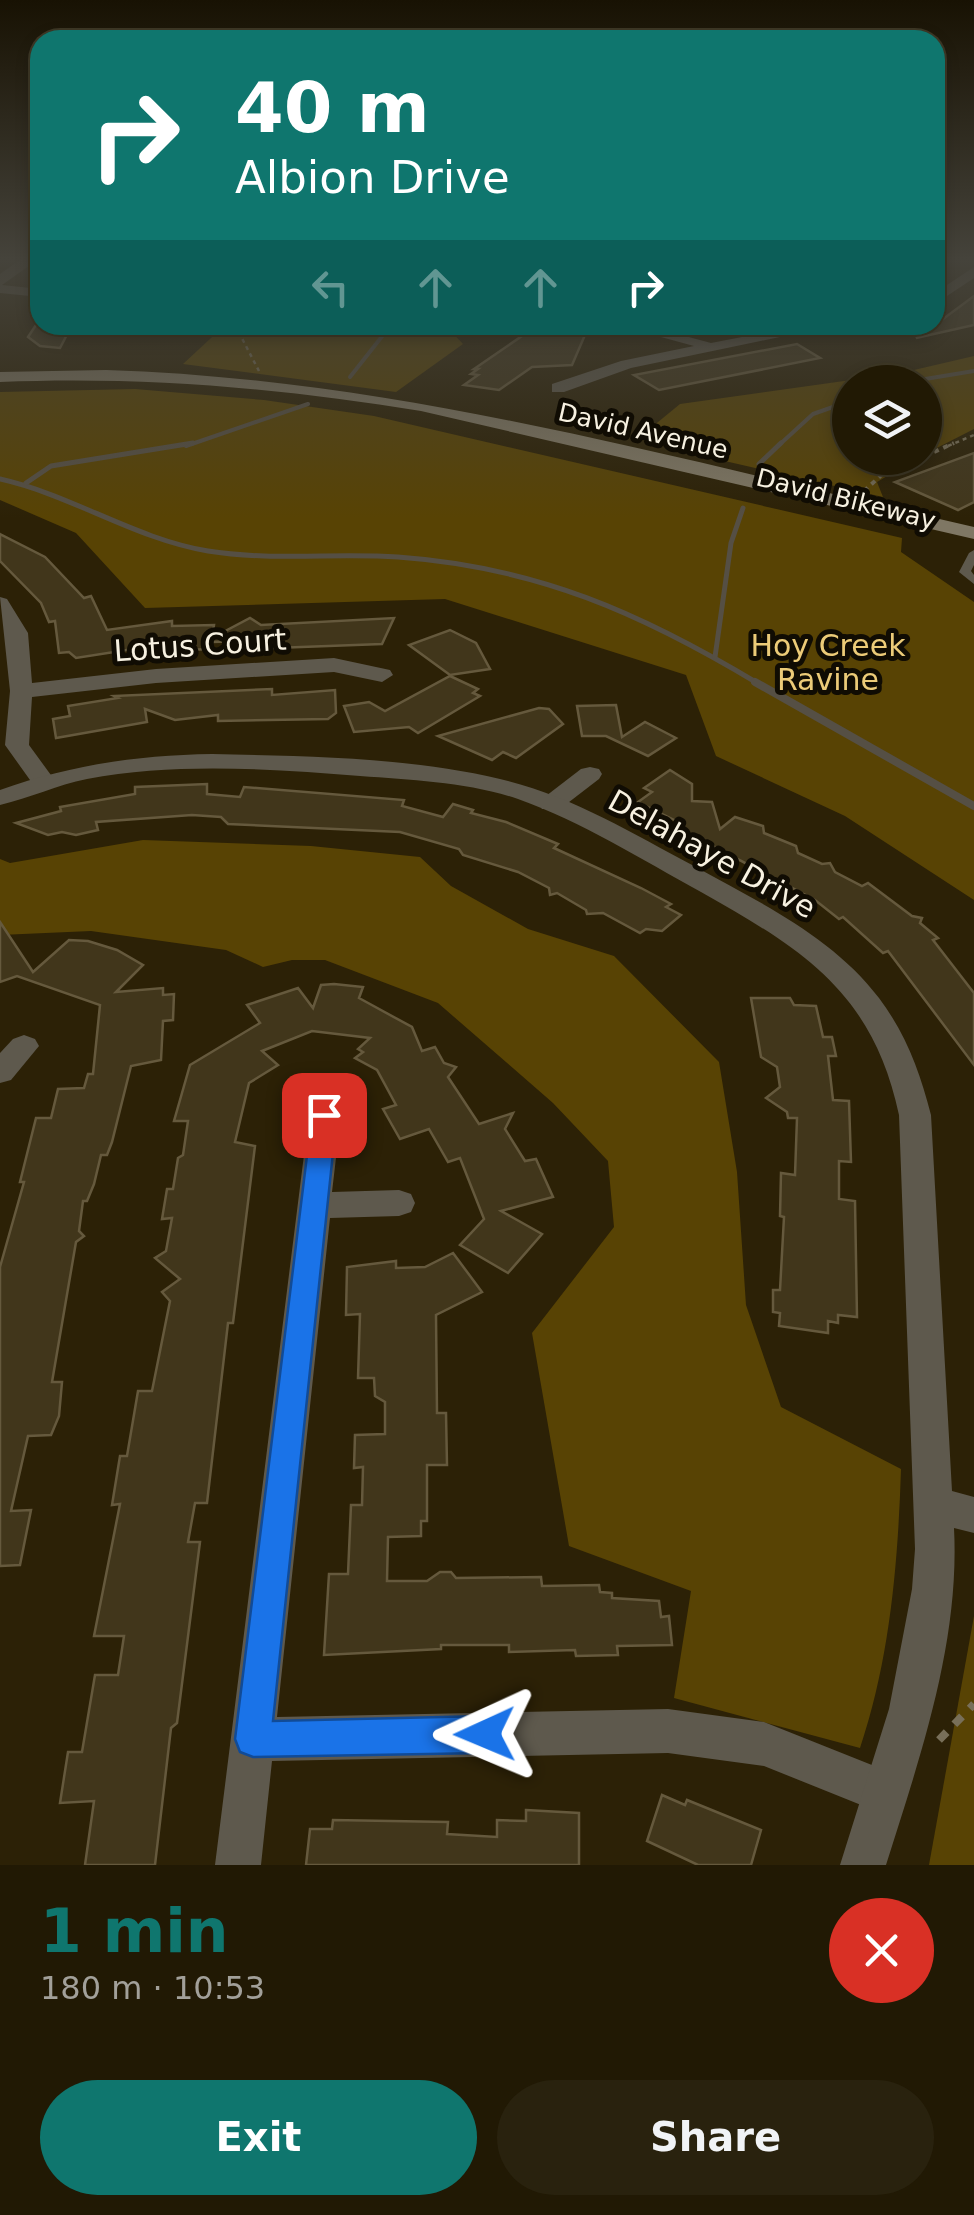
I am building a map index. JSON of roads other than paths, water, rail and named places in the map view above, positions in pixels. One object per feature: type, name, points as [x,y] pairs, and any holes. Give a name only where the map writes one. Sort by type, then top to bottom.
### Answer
[{"type":"main road","name":"David Avenue","points":[[0,377],[118,375],[257,382],[421,406],[974,534]]},
{"type":"street","points":[[703,344],[715,347]]},
{"type":"street","points":[[558,388],[613,368],[731,344]]},
{"type":"street","points":[[0,603],[21,691],[17,745],[44,782]]},
{"type":"street","name":"Lotus Court","points":[[21,691],[156,676],[334,665],[382,675]]},
{"type":"street","name":"Delahaye Drive","points":[[0,798],[44,782],[140,763],[225,760],[445,776],[505,788],[551,804],[792,932],[852,985],[891,1040],[906,1074],[915,1115],[954,1510],[916,1680],[863,1865]]},
{"type":"street","points":[[551,804],[590,774]]},
{"type":"street","points":[[0,1072],[24,1046]]},
{"type":"street","points":[[238,1865],[324,1115]]},
{"type":"street","points":[[314,1205],[400,1203]]},
{"type":"street","points":[[253,1739],[668,1731],[764,1744],[886,1793]]},
{"type":"lane","points":[[974,552],[965,564],[965,572],[974,581]]},
{"type":"waterway","points":[[350,377],[376,344]]},
{"type":"waterway","points":[[942,376],[974,371]]},
{"type":"waterway","points":[[186,446],[308,404]]},
{"type":"waterway","points":[[778,446],[813,414],[832,407]]},
{"type":"waterway","points":[[26,483],[51,466],[193,443]]},
{"type":"waterway","points":[[759,464],[781,443]]},
{"type":"waterway","points":[[0,479],[53,495],[155,537],[208,551],[255,556],[398,557],[449,562],[542,583],[630,615],[759,684]]},
{"type":"waterway","points":[[715,657],[731,543],[743,508]]},
{"type":"waterway","points":[[755,682],[974,806]]},
{"type":"park label","name":"Hoy Creek Ravine","points":[[828,662]]}]
